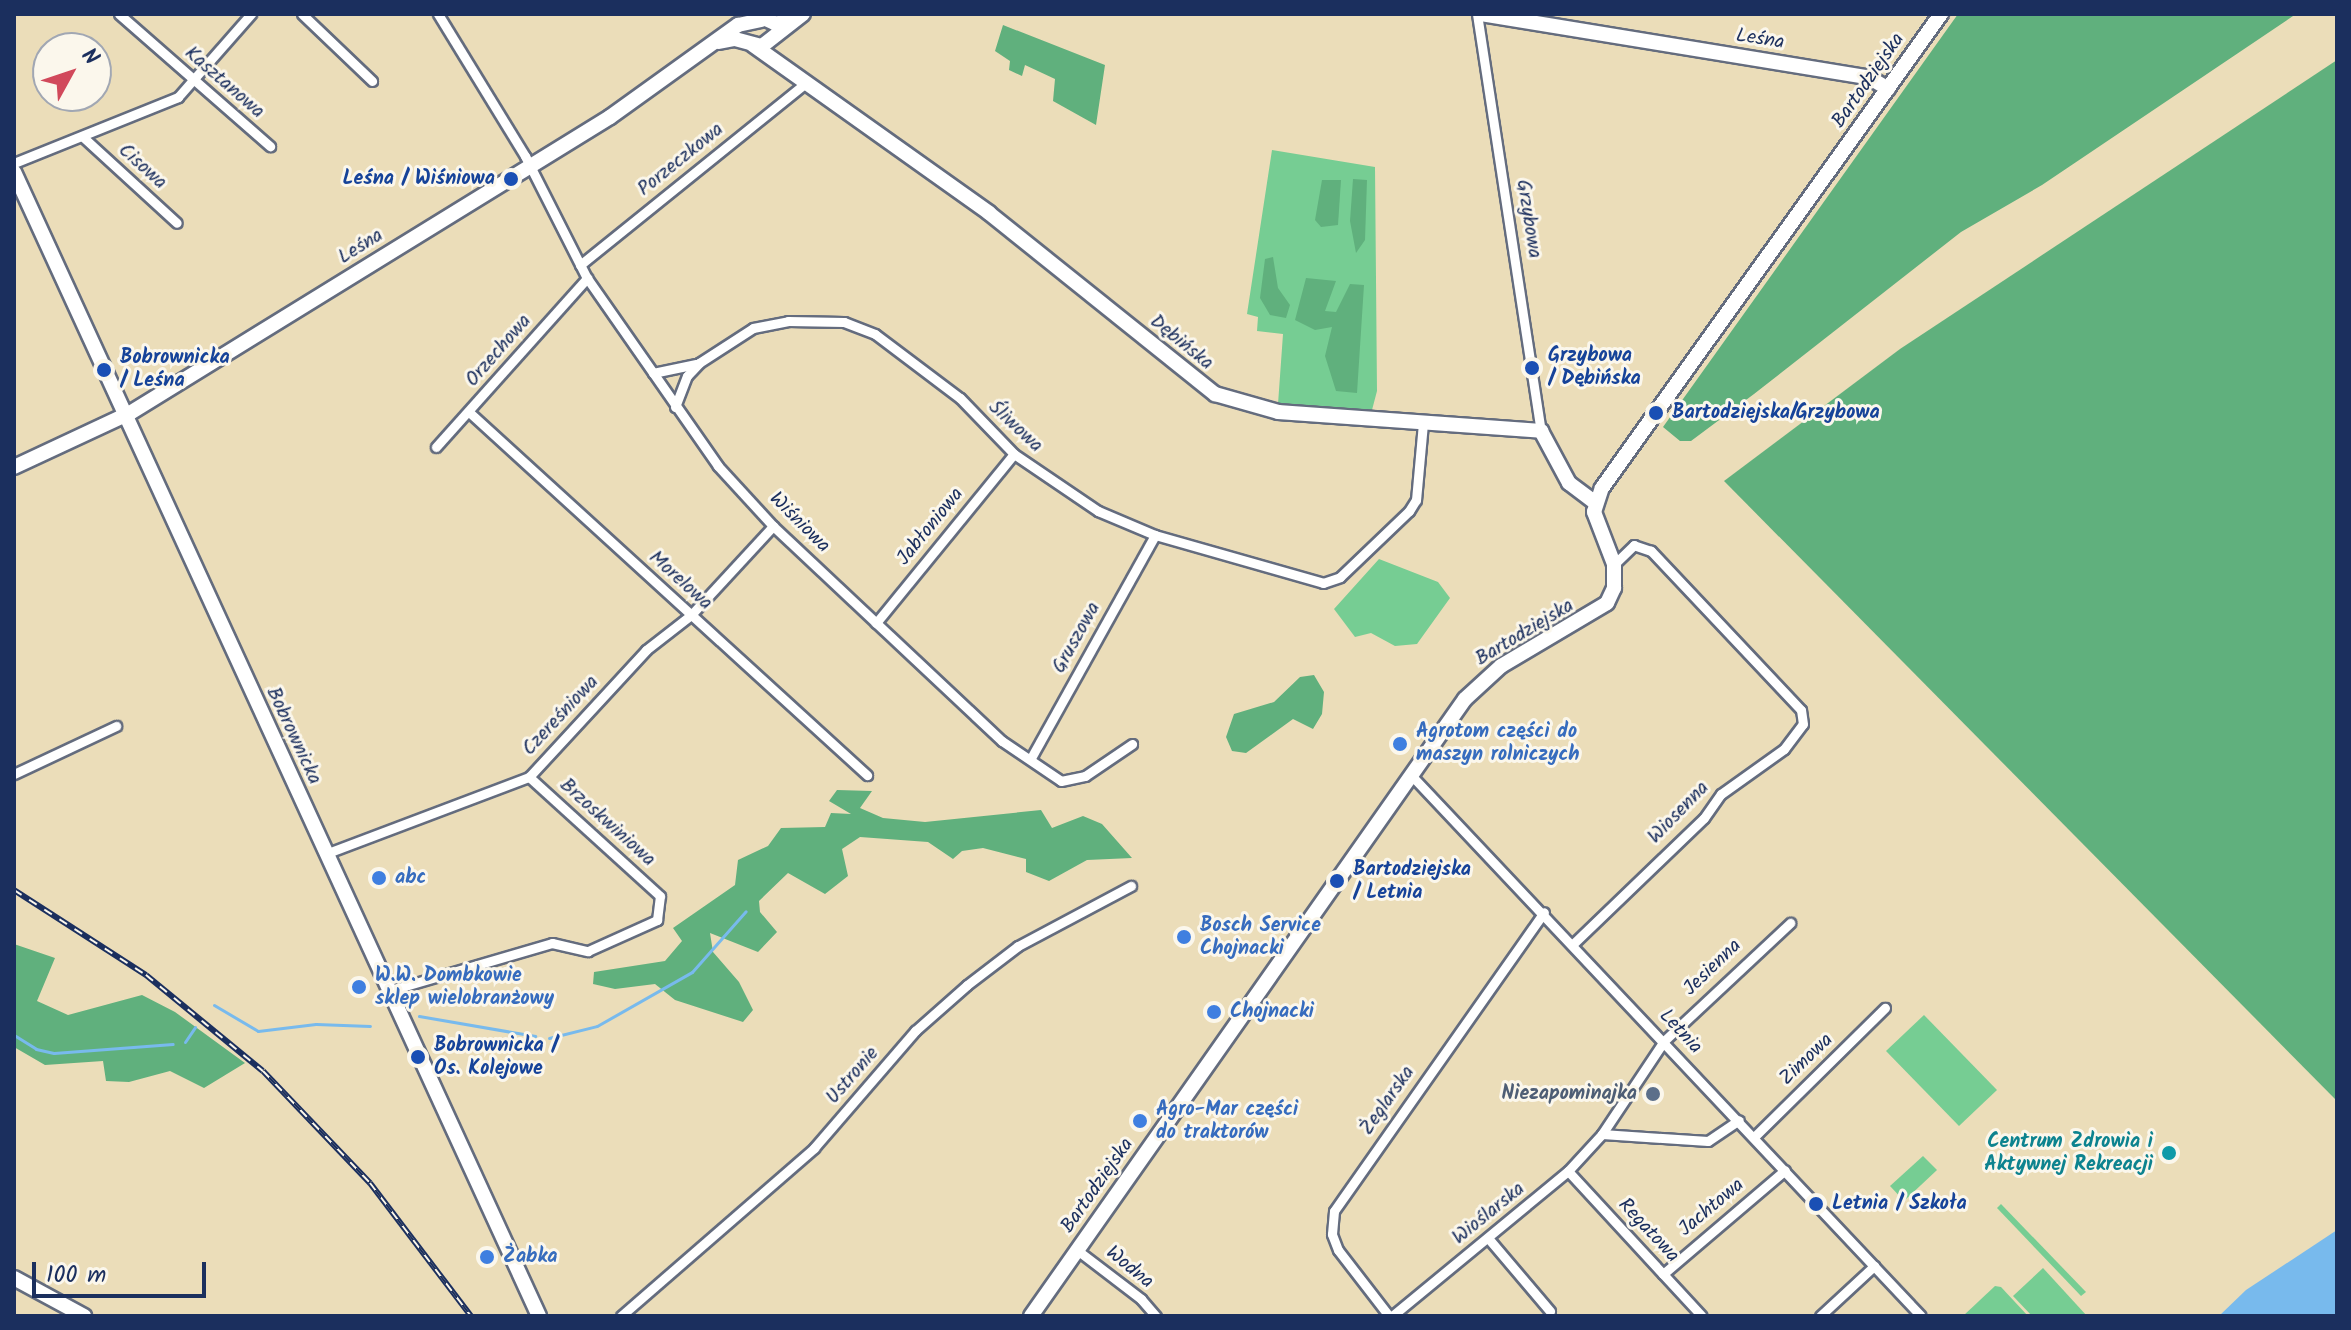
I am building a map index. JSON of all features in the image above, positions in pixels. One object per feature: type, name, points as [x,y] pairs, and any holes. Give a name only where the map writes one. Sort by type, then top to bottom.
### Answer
[{"type":"street","name":"Kasztanowa","points":[[119,14],[270,146]]},
{"type":"street","points":[[14,163],[178,97],[196,82],[251,14]]},
{"type":"street","points":[[302,14],[372,81]]},
{"type":"street","name":"Wiśniowa","points":[[438,14],[525,156],[527,169],[587,278],[675,407],[773,526],[1002,741],[1061,781],[1085,776],[1132,744]]},
{"type":"street","name":"Leśna","points":[[753,26],[762,46],[802,14]]},
{"type":"street","name":"Leśna","points":[[14,467],[125,416],[527,169],[718,42],[753,26],[785,23],[802,14]]},
{"type":"street","name":"Leśna","points":[[1479,14],[1870,78],[1888,89]]},
{"type":"street","name":"Grzybowa","points":[[1479,14],[1541,431]]},
{"type":"street","name":"Bartodziejska","points":[[1596,503],[1941,14]]},
{"type":"street","name":"Dębińska","points":[[753,26],[785,69],[989,213],[1207,390],[1278,412],[1541,431]]},
{"type":"street","name":"Dębińska","points":[[771,39],[785,69]]},
{"type":"street","name":"Porzeczkowa","points":[[580,265],[804,84]]},
{"type":"street","name":"Cisowa","points":[[83,137],[177,223]]},
{"type":"street","name":"Bobrownicka","points":[[14,172],[539,1316]]},
{"type":"street","name":"Orzechowa","points":[[436,447],[587,278]]},
{"type":"street","name":"Śliwowa","points":[[675,407],[687,376],[699,363],[753,328],[788,321],[844,322],[875,334],[960,398],[1014,454],[1098,511],[1155,535],[1323,583],[1340,577],[1409,511],[1416,500],[1423,423]]},
{"type":"street","name":"Śliwowa","points":[[653,373],[699,363]]},
{"type":"street","name":"Morelowa","points":[[469,412],[867,775]]},
{"type":"street","points":[[1541,431],[1569,483],[1596,503],[1594,518],[1614,564]]},
{"type":"street","name":"Jabłoniowa","points":[[876,623],[1014,454]]},
{"type":"street","name":"Czereśniowa","points":[[325,854],[529,777],[646,650],[691,615],[773,526]]},
{"type":"street","name":"Gruszowa","points":[[1031,758],[1155,535]]},
{"type":"street","name":"Wiosenna","points":[[1574,943],[1704,818],[1721,794],[1798,736],[1801,710],[1651,551],[1634,545],[1614,564]]},
{"type":"street","name":"Bartodziejska","points":[[1031,1316],[1465,699],[1488,676],[1604,608],[1614,588],[1614,564]]},
{"type":"street","points":[[14,774],[116,726]]},
{"type":"street","name":"Letnia","points":[[1411,775],[1574,943],[1921,1316]]},
{"type":"street","name":"Brzoskwiniowa","points":[[388,991],[552,943],[588,951],[657,920],[660,896],[529,777]]},
{"type":"street","name":"Ustronie","points":[[621,1316],[814,1148],[915,1031],[967,985],[1018,946],[1131,886]]},
{"type":"street","name":"Żeglarska","points":[[1390,1316],[1338,1250],[1332,1234],[1334,1211],[1544,912]]},
{"type":"street","name":"Jesienna","points":[[1664,1041],[1790,923]]},
{"type":"street","name":"Zimowa","points":[[1754,1137],[1885,1008]]},
{"type":"street","name":"Wioślarska","points":[[1390,1316],[1568,1171],[1602,1134],[1664,1041]]},
{"type":"street","points":[[1602,1134],[1708,1141],[1739,1120]]},
{"type":"street","name":"Jachtowa","points":[[1663,1274],[1785,1170]]},
{"type":"street","name":"Regatowa","points":[[1568,1171],[1702,1316]]},
{"type":"street","points":[[1488,1238],[1550,1311]]},
{"type":"street","name":"Wodna","points":[[1077,1250],[1141,1299],[1156,1316]]},
{"type":"street","points":[[1820,1316],[1874,1266]]},
{"type":"street","points":[[14,1278],[84,1316]]},
{"type":"green space","points":[[1958,14],[2296,14],[2042,185],[1961,232],[1691,441],[1680,441],[1663,427]]},
{"type":"green space","points":[[1003,25],[1105,65],[1096,125],[1053,101],[1055,79],[1025,65],[1022,76],[1009,70],[1010,61],[995,51]]},
{"type":"green space","points":[[2337,60],[2337,1101],[1724,481],[1900,349]]},
{"type":"green space","points":[[1272,150],[1375,167],[1377,391],[1372,410],[1278,404],[1283,334],[1257,331],[1258,317],[1247,314]]},
{"type":"green space","points":[[1353,179],[1367,180],[1365,240],[1356,253],[1350,221]]},
{"type":"green space","points":[[1322,180],[1341,180],[1338,225],[1321,227],[1315,220]]},
{"type":"green space","points":[[1273,257],[1278,288],[1290,305],[1286,318],[1270,315],[1260,298],[1265,259]]},
{"type":"green space","points":[[1306,278],[1336,281],[1325,311],[1336,312],[1350,284],[1364,285],[1357,393],[1336,391],[1325,356],[1332,327],[1315,330],[1295,320]]},
{"type":"green space","points":[[1379,559],[1438,582],[1450,598],[1417,644],[1395,646],[1371,633],[1355,637],[1334,609]]},
{"type":"green space","points":[[1314,675],[1324,692],[1322,714],[1313,729],[1293,719],[1246,753],[1232,751],[1226,737],[1234,714],[1274,702],[1300,677]]},
{"type":"green space","points":[[837,790],[872,791],[860,808],[883,818],[925,822],[1041,810],[1052,828],[1083,816],[1102,824],[1132,858],[1087,860],[1049,881],[1026,872],[1026,859],[983,848],[962,851],[953,859],[928,842],[860,837],[842,849],[848,876],[825,894],[788,873],[759,901],[760,912],[777,932],[758,952],[710,933],[713,952],[739,982],[753,1010],[743,1022],[675,1000],[655,984],[615,989],[593,984],[594,972],[665,961],[682,941],[673,928],[735,885],[738,860],[768,846],[781,828],[825,827],[831,813],[851,814],[829,801]]},
{"type":"green space","points":[[14,944],[55,958],[37,1001],[68,1015],[142,995],[175,1012],[245,1063],[204,1088],[170,1071],[129,1082],[106,1081],[103,1061],[45,1065],[14,1047]]},
{"type":"green space","points":[[1924,1015],[1997,1090],[1959,1126],[1886,1051]]},
{"type":"green space","points":[[1923,1156],[1937,1170],[1904,1201],[1890,1186]]},
{"type":"green space","points":[[2001,1204],[2086,1292],[2081,1296],[1997,1208]]},
{"type":"green space","points":[[2043,1268],[2087,1316],[2032,1316],[2013,1296]]},
{"type":"green space","points":[[1995,1286],[2001,1287],[2028,1316],[1963,1316]]},
{"type":"water","points":[[2337,1230],[2337,1316],[2219,1316],[2246,1290]]},
{"type":"waterway","points":[[549,1038],[597,1026],[692,972],[746,911]]},
{"type":"waterway","points":[[214,1005],[258,1031],[316,1024],[370,1026]]},
{"type":"waterway","points":[[419,1016],[535,1036]]},
{"type":"waterway","points":[[185,1042],[195,1027]]},
{"type":"waterway","points":[[14,1035],[36,1049],[54,1053],[173,1044]]},
{"type":"railway","points":[[14,890],[146,975],[263,1071],[370,1183],[471,1316]]},
{"type":"place","name":"Leśna / Wiśniowa","points":[[511,179]]},
{"type":"place","name":"Grzybowa / Dębińska","points":[[1532,368]]},
{"type":"place","name":"Bobrownicka / Leśna","points":[[104,370]]},
{"type":"place","name":"Bartodziejska/Grzybowa","points":[[1656,413]]},
{"type":"place","name":"Agrotom części do maszyn rolniczych","points":[[1400,744]]},
{"type":"place","name":"abc","points":[[379,878]]},
{"type":"place","name":"Bartodziejska / Letnia","points":[[1337,881]]},
{"type":"place","name":"Bosch Service Chojnacki","points":[[1184,937]]},
{"type":"place","name":"W.W. Dombkowie sklep wielobranżowy","points":[[359,987]]},
{"type":"place","name":"Chojnacki","points":[[1214,1012]]},
{"type":"place","name":"Bobrownicka / Os. Kolejowe","points":[[418,1057]]},
{"type":"place","name":"Niezapominajka","points":[[1653,1094]]},
{"type":"place","name":"Agro-Mar części do traktorów","points":[[1140,1121]]},
{"type":"place","name":"Centrum Zdrowia i Aktywnej Rekreacji","points":[[2169,1153]]},
{"type":"place","name":"Letnia / Szkoła","points":[[1816,1204]]},
{"type":"place","name":"Żabka","points":[[487,1257]]}]
